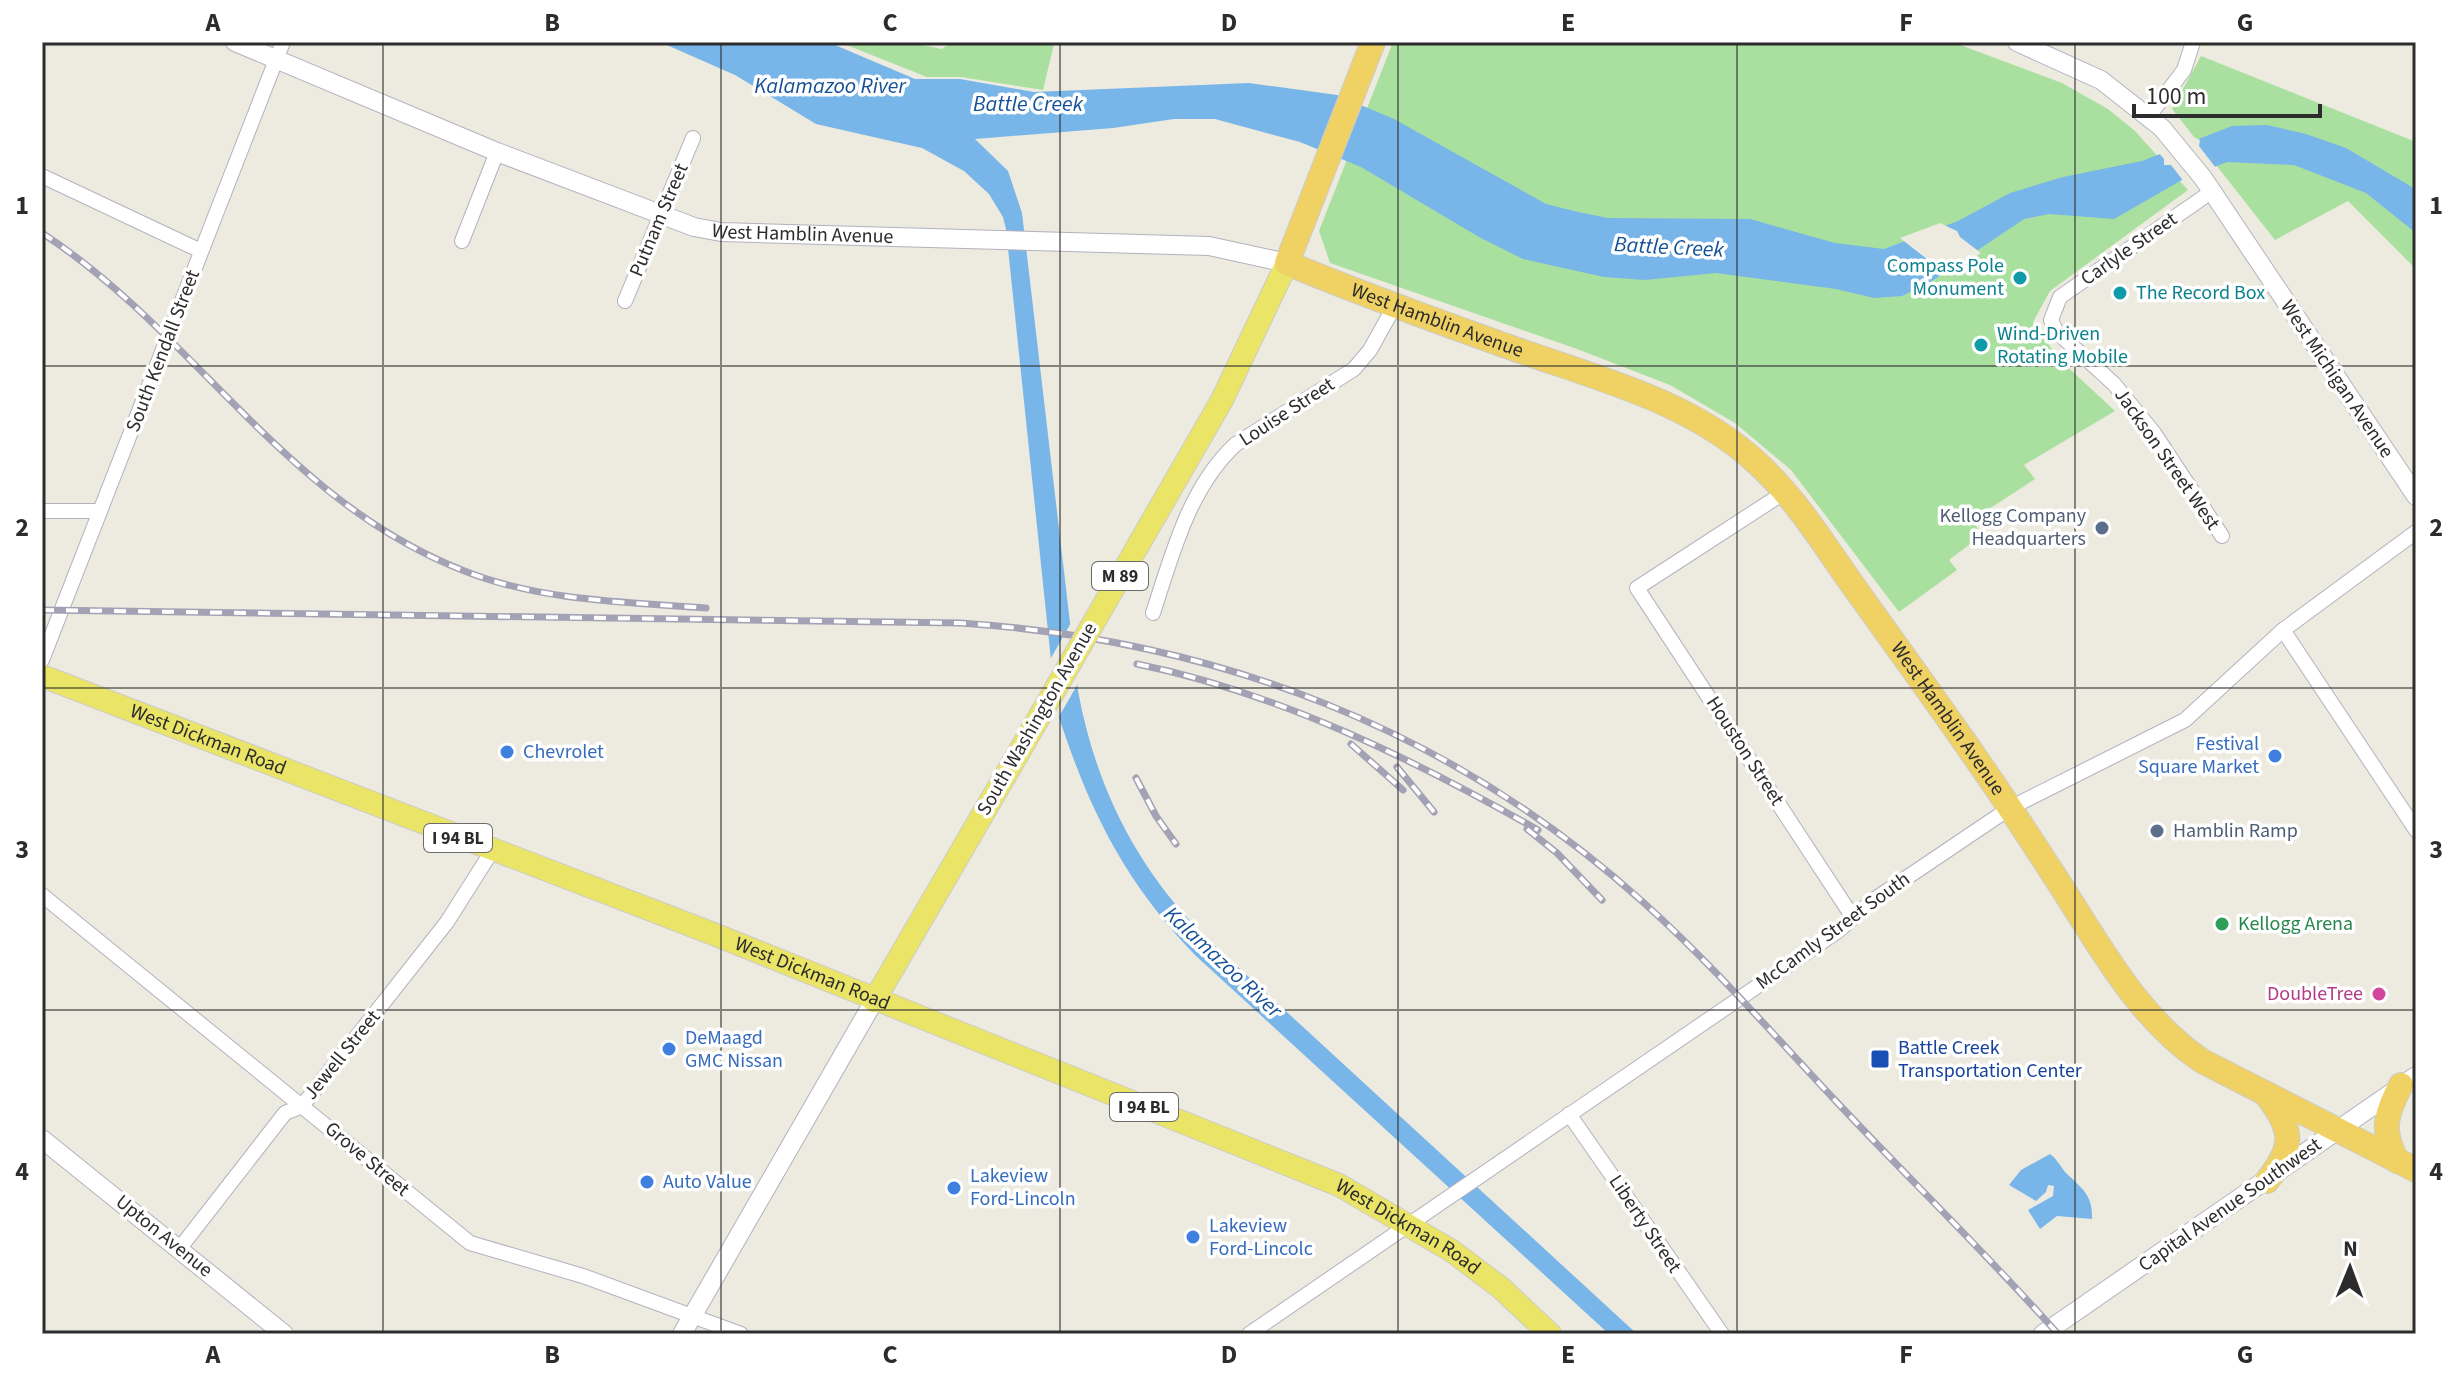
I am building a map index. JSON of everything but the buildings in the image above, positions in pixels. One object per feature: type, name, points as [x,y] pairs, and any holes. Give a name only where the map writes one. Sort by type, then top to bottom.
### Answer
[{"type":"highway","name":"South Washington Avenue","points":[[1287,263],[1373,42]]},
{"type":"highway","name":"West Hamblin Avenue","points":[[1287,263],[1394,307],[1669,405],[1716,430],[1757,462],[1785,492],[2010,808],[2146,1013],[2180,1047],[2335,1132],[2406,1166]]},
{"type":"highway","points":[[2406,1166],[2386,1140],[2384,1122],[2408,1081]]},
{"type":"highway","points":[[2267,1095],[2287,1126],[2288,1141],[2280,1165],[2267,1181]]},
{"type":"main road","name":"South Washington Avenue","points":[[874,1001],[1222,400],[1287,263]]},
{"type":"main road","name":"West Dickman Road","points":[[42,676],[711,933],[874,1001],[1215,1133],[1339,1185],[1478,1270],[1550,1334]]},
{"type":"street","name":"West Hamblin Avenue","points":[[235,42],[497,152],[694,227],[721,232],[1209,246],[1287,263]]},
{"type":"street","name":"South Kendall Street","points":[[42,660],[283,42]]},
{"type":"street","name":"West Michigan Avenue","points":[[2017,42],[2101,80],[2155,122],[2207,185],[2416,496]]},
{"type":"street","points":[[2155,122],[2184,70],[2193,42]]},
{"type":"street","name":"Putnam Street","points":[[625,301],[693,138]]},
{"type":"street","points":[[462,241],[497,152]]},
{"type":"street","points":[[42,176],[201,251]]},
{"type":"street","name":"Carlyle Street","points":[[2052,311],[2060,297],[2207,185]]},
{"type":"street","name":"Louise Street","points":[[1153,613],[1185,518],[1223,456],[1236,444],[1354,369],[1370,350],[1394,307]]},
{"type":"street","name":"Jackson Street West","points":[[2052,311],[2056,331],[2114,384],[2131,404],[2222,536]]},
{"type":"street","name":"Houston Street","points":[[1785,492],[1641,594],[1852,916]]},
{"type":"street","points":[[42,511],[100,511]]},
{"type":"street","name":"McCamly Street South","points":[[1249,1334],[1440,1200],[1838,931],[1852,916],[2010,808],[2180,723],[2283,630],[2416,532]]},
{"type":"street","points":[[2283,630],[2416,830]]},
{"type":"street","name":"Jewell Street","points":[[180,1248],[285,1113],[302,1106],[447,922],[492,851]]},
{"type":"street","name":"Grove Street","points":[[42,895],[470,1243],[583,1276],[741,1334]]},
{"type":"street","name":"South Washington Avenue","points":[[682,1334],[874,1001]]},
{"type":"street","name":"Capital Avenue Southwest","points":[[2043,1334],[2408,1081]]},
{"type":"street","name":"Liberty Street","points":[[1569,1114],[1722,1334]]},
{"type":"street","name":"Upton Avenue","points":[[42,1139],[284,1334]]},
{"type":"green space","points":[[839,42],[908,42],[942,49],[951,42],[1054,44],[1043,90],[961,77],[927,77]]},
{"type":"green space","points":[[1393,42],[1952,42],[2062,83],[2108,109],[2135,131],[2188,190],[2050,291],[2033,322],[2058,358],[2115,411],[2024,465],[2035,479],[1972,520],[1982,535],[1949,560],[1957,570],[1899,612],[1791,470],[1735,423],[1670,385],[1577,349],[1330,263],[1319,231]]},
{"type":"green space","points":[[2201,56],[2416,142],[2416,269],[2348,201],[2275,240],[2172,109]]},
{"type":"water","points":[[660,42],[828,42],[915,79],[960,79],[1034,92],[1249,83],[1337,95],[1394,119],[1546,204],[1608,218],[1750,219],[1835,243],[1884,249],[1958,221],[2010,193],[2063,177],[2142,161],[2232,126],[2267,125],[2346,148],[2412,187],[2416,191],[2416,233],[2366,193],[2294,165],[2227,162],[2182,180],[2114,219],[2049,214],[2024,219],[1929,283],[1902,296],[1874,298],[1836,289],[1716,273],[1645,280],[1604,277],[1523,259],[1479,237],[1361,167],[1300,142],[1215,119],[1174,119],[1113,128],[975,139],[1008,171],[1022,213],[1078,691],[1096,760],[1122,823],[1157,881],[1203,935],[1637,1334],[1609,1334],[1196,956],[1148,899],[1111,841],[1081,778],[1056,708],[1006,229],[1003,217],[989,194],[964,171],[922,148],[816,124],[735,75]]},
{"type":"water","points":[[2050,1154],[2086,1194],[2091,1204],[2092,1219],[2057,1216],[2040,1229],[2028,1210],[2053,1196],[2054,1186],[2048,1185],[2046,1192],[2036,1201],[2009,1185],[2021,1170]]},
{"type":"pier","points":[[2191,136],[2200,140],[2199,146],[2216,168],[2185,183],[2171,165],[2164,165],[2164,159],[2157,151]]},
{"type":"pier","points":[[1940,223],[1957,231],[1981,253],[1953,272],[1932,263],[1900,238]]},
{"type":"pier","points":[[1072,621],[1080,680],[1056,722],[1047,665]]},
{"type":"railway","points":[[42,233],[98,274],[149,320],[294,461],[345,504],[403,542],[467,572],[525,589],[585,599],[706,608]]},
{"type":"railway","points":[[42,610],[960,623],[1056,633],[1149,649],[1239,673],[1326,704],[1411,742],[1492,788],[1570,842],[1644,903],[1717,974],[2058,1334]]},
{"type":"railway","points":[[1137,664],[1242,692],[1344,731],[1443,778],[1538,830]]},
{"type":"railway","points":[[1351,744],[1403,790]]},
{"type":"railway","points":[[1397,767],[1434,812]]},
{"type":"railway","points":[[1136,778],[1156,816],[1176,844]]},
{"type":"railway","points":[[1527,829],[1557,853],[1602,900]]},
{"type":"place","name":"Compass Pole Monument","points":[[2020,278]]},
{"type":"place","name":"The Record Box","points":[[2120,293]]},
{"type":"place","name":"Wind-Driven Rotating Mobile","points":[[1981,345]]},
{"type":"place","name":"Kellogg Company Headquarters","points":[[2102,528]]},
{"type":"place","name":"Chevrolet","points":[[507,752]]},
{"type":"place","name":"Festival Square Market","points":[[2275,756]]},
{"type":"place","name":"Hamblin Ramp","points":[[2157,831]]},
{"type":"place","name":"Kellogg Arena","points":[[2222,924]]},
{"type":"place","name":"DoubleTree","points":[[2379,994]]},
{"type":"place","name":"DeMaagd GMC Nissan","points":[[669,1049]]},
{"type":"place","name":"Battle Creek Transportation Center","points":[[1880,1059]]},
{"type":"place","name":"Auto Value","points":[[647,1182]]},
{"type":"place","name":"Lakeview Ford-Lincoln","points":[[954,1188]]},
{"type":"place","name":"Lakeview Ford-Lincolc","points":[[1193,1237]]},
{"type":"water label","name":"Kalamazoo River","points":[[830,86]]},
{"type":"water label","name":"Battle Creek","points":[[1028,104]]},
{"type":"water label","name":"Battle Creek","points":[[1669,247]]},
{"type":"water label","name":"Kalamazoo River","points":[[1223,962]]}]
